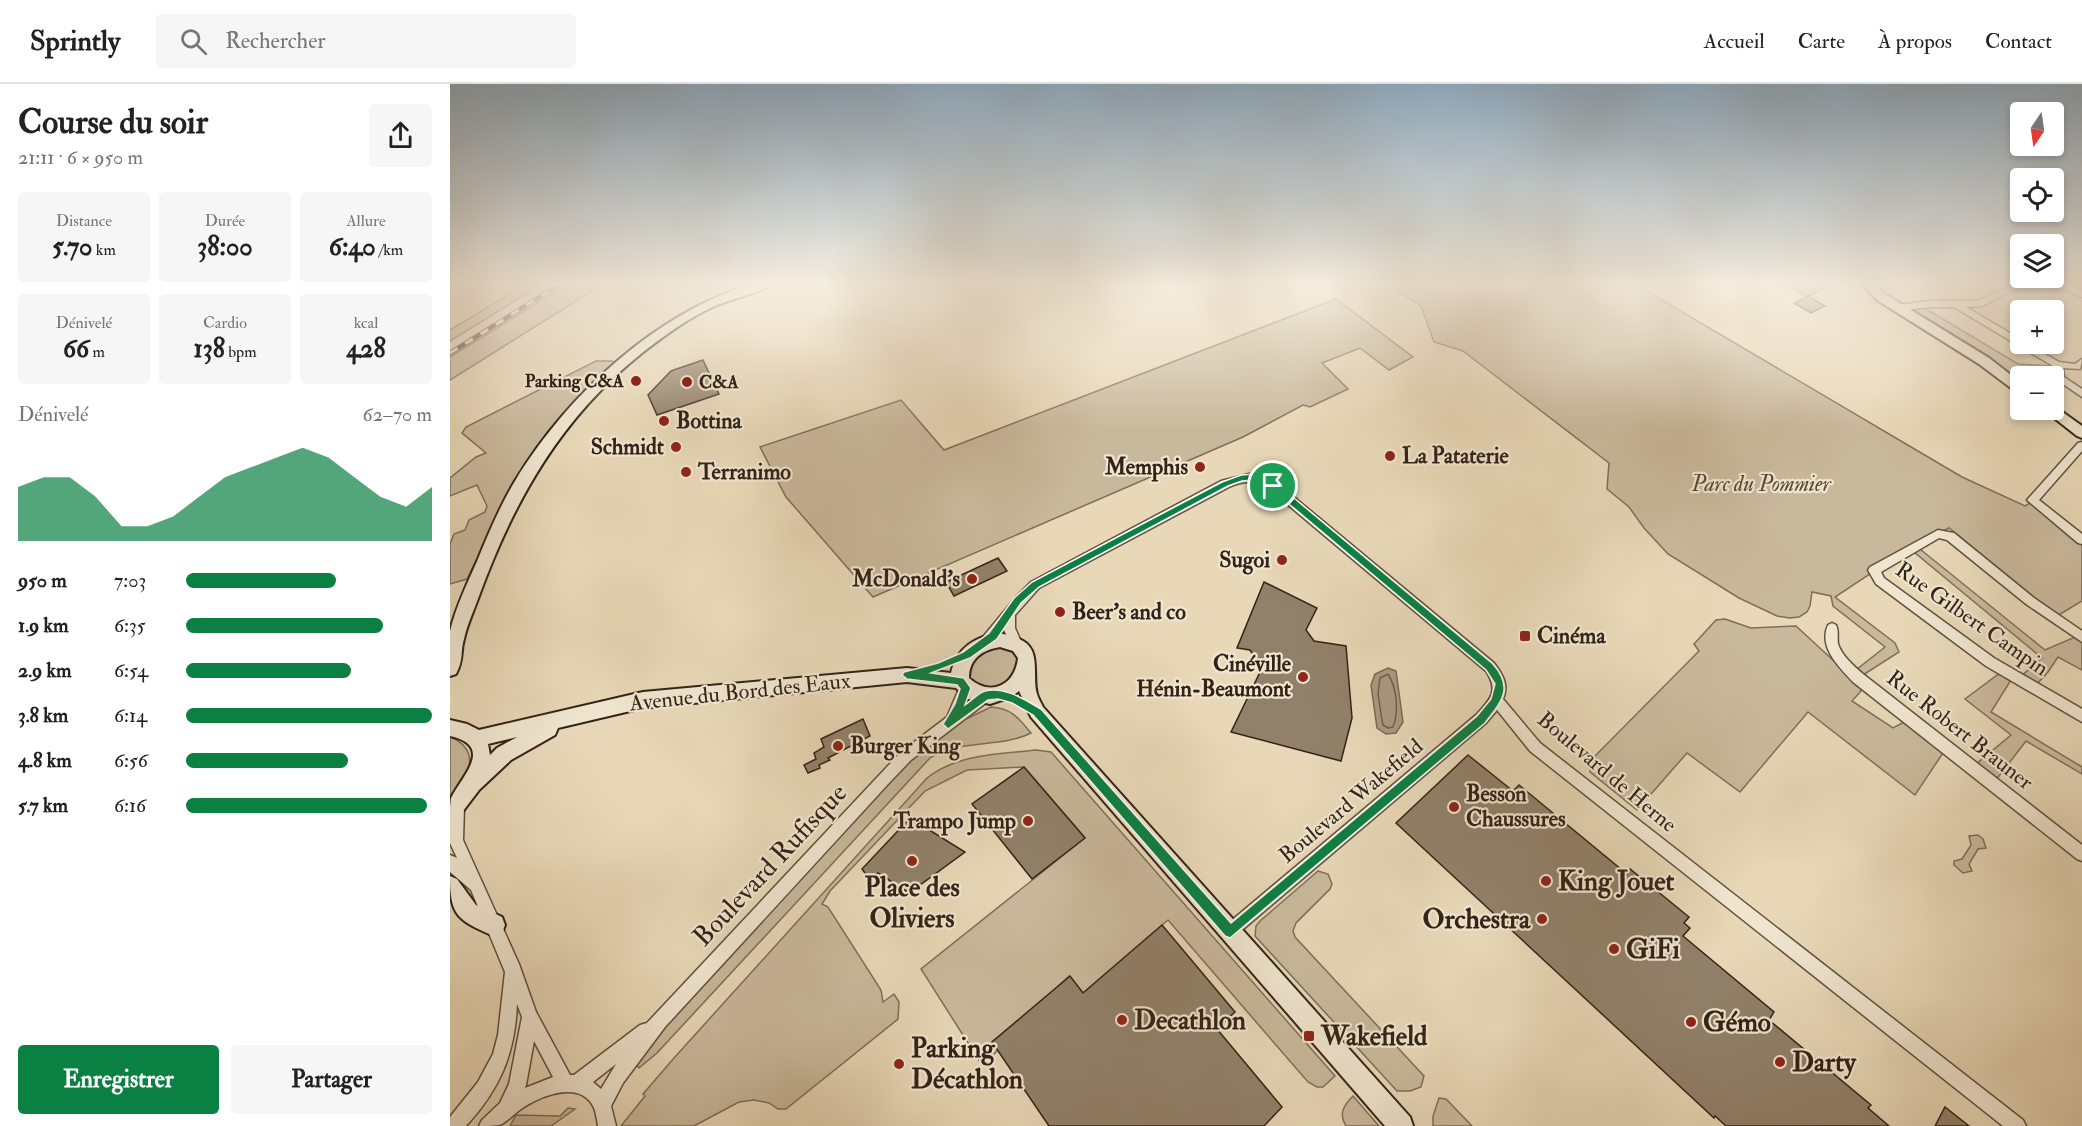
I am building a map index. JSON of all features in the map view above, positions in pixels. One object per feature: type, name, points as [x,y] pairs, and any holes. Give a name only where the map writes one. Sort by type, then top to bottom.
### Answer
[{"type":"street","points":[[450,669],[455,654],[453,644],[486,557],[510,504],[529,470],[544,448],[597,387],[640,346],[661,332]]},
{"type":"street","points":[[1933,332],[1955,348],[2010,381]]},
{"type":"street","points":[[2038,354],[2057,366]]},
{"type":"street","points":[[2064,366],[2077,367],[2082,362]]},
{"type":"street","points":[[2064,381],[2082,394]]},
{"type":"street","points":[[2064,416],[2082,426]]},
{"type":"street","points":[[2064,419],[2082,433]]},
{"type":"street","points":[[2082,445],[2032,500],[2082,540]]},
{"type":"street","points":[[1037,712],[1020,702],[973,693],[963,684],[959,671],[967,655],[983,644],[1000,627],[1025,593],[1048,578],[1225,484],[1247,477],[1260,478],[1273,486],[1490,667],[1500,684],[1496,700]]},
{"type":"street","name":"Rue Gilbert Campin","points":[[2082,637],[2030,601],[1947,534],[1938,534],[1874,570],[1880,581],[1990,662],[2082,716]]},
{"type":"street","points":[[1009,614],[1009,628],[1016,644],[1027,656],[1028,695],[1037,712],[1401,1126]]},
{"type":"street","name":"Rue Robert Brauner","points":[[1832,628],[1830,637],[1832,648],[1858,678],[2082,854]]},
{"type":"street","points":[[983,644],[1000,640],[1016,644]]},
{"type":"street","name":"Avenue du Bord des Eaux","points":[[476,739],[643,700],[907,675],[940,667],[967,655]]},
{"type":"street","points":[[992,695],[1015,686],[1026,673]]},
{"type":"street","name":"Avenue du Bord des Eaux","points":[[907,675],[963,684]]},
{"type":"street","name":"Boulevard Rufisque","points":[[948,724],[960,706],[963,684]]},
{"type":"street","name":"Boulevard Rufisque","points":[[603,1104],[617,1077],[659,1021],[906,756],[948,724],[992,695]]},
{"type":"street","name":"Boulevard Wakefield","points":[[1230,932],[1470,729],[1496,700]]},
{"type":"street","name":"Boulevard de Herne","points":[[1496,700],[1535,747],[2017,1126]]},
{"type":"street","name":"Avenue du Bord des Eaux","points":[[453,810],[475,783],[504,754],[575,716]]},
{"type":"street","points":[[452,727],[476,739],[482,751],[481,766],[475,783]]},
{"type":"street","points":[[453,810],[456,840],[513,970],[530,1017],[571,1084]]},
{"type":"street","points":[[450,862],[479,890]]},
{"type":"street","points":[[450,886],[469,912],[494,925]]},
{"type":"street","points":[[454,1126],[474,1104],[497,1065],[505,1043],[510,1003],[508,987],[513,970]]},
{"type":"street","points":[[507,1108],[517,1085],[530,1017]]},
{"type":"street","name":"Boulevard Rufisque","points":[[571,1084],[659,1021]]},
{"type":"street","points":[[488,1126],[507,1108],[540,1088],[571,1084],[592,1091],[603,1104],[607,1126]]},
{"type":"green space","points":[[450,332],[465,332],[450,341]]},
{"type":"green space","points":[[491,332],[527,332],[450,380],[450,357]]},
{"type":"green space","points":[[1251,332],[1379,332],[1413,357],[1389,370],[1360,348],[1322,363],[1348,389],[1310,407],[1303,405],[1243,437],[873,597],[786,497],[760,447],[901,400],[944,450]]},
{"type":"green space","name":"Parc du Pommier","points":[[1430,332],[1715,332],[1962,477],[2025,506],[2030,503],[2082,545],[2082,601],[2057,616],[1949,528],[1915,545],[2045,650],[2075,637],[2082,642],[2082,670],[2058,657],[2035,686],[2020,677],[2042,658],[1909,548],[1835,597],[1895,643],[1899,652],[1863,675],[1856,670],[1885,647],[1833,606],[1831,596],[1812,592],[1807,612],[1799,617],[1777,616],[1739,598],[1668,554],[1644,528],[1629,507],[1607,489],[1609,463],[1463,351],[1434,342]]},
{"type":"green space","points":[[1946,332],[1964,332],[2018,364],[2051,366],[2010,366],[2010,374]]},
{"type":"green space","points":[[596,361],[615,363],[586,392],[520,474],[467,579],[450,584],[450,544],[454,534],[465,530],[469,520],[485,512],[487,506],[477,485],[450,496],[450,478],[476,457],[486,453],[462,433],[466,427]]},
{"type":"green space","points":[[1725,619],[1751,628],[1796,626],[1861,686],[1861,691],[1852,701],[1893,728],[1904,722],[1911,723],[1945,750],[1915,795],[1808,712],[1740,792],[1687,753],[1637,810],[1590,772],[1593,758],[1699,651],[1694,644],[1716,620]]},
{"type":"green space","points":[[1001,647],[1011,651],[1017,657],[1016,672],[1011,679],[995,688],[986,688],[969,680],[967,671],[973,661],[984,651]]},
{"type":"green space","points":[[2000,673],[2011,680],[1991,712],[2082,767],[2082,774],[2026,741],[1996,780],[1976,764],[2011,735],[1965,699]]},
{"type":"green space","points":[[991,707],[1010,712],[1031,733],[1006,741],[954,748],[930,758],[657,1053],[639,1068],[634,1062],[658,1030],[907,762],[965,715],[968,718]]},
{"type":"green space","points":[[450,737],[467,750],[469,766],[462,783],[450,800]]},
{"type":"green space","points":[[1036,750],[1051,752],[1335,1076],[1323,1087],[1317,1087],[1308,1082],[1168,920],[1083,993],[1069,976],[982,1065],[921,969],[1085,838],[1024,767],[967,770],[925,791],[830,891],[822,904],[828,907],[881,990],[883,1002],[894,994],[899,1002],[898,1019],[786,1109],[778,1109],[769,1103],[754,1100],[739,1102],[694,1126],[621,1126],[645,1096],[643,1094],[674,1058],[927,778],[951,764],[979,756]]},
{"type":"green space","points":[[1978,835],[1983,839],[1986,848],[1978,849],[1969,864],[1972,871],[1963,873],[1954,865],[1954,861],[1962,859],[1971,845],[1969,836]]},
{"type":"green space","points":[[1318,871],[1328,874],[1332,884],[1330,889],[1296,923],[1293,931],[1295,937],[1424,1076],[1421,1087],[1410,1091],[1397,1091],[1255,936],[1256,926],[1260,921]]},
{"type":"green space","points":[[1353,1096],[1379,1126],[1346,1126],[1342,1114]]},
{"type":"green space","points":[[1439,1098],[1446,1099],[1472,1126],[1433,1126],[1433,1116]]},
{"type":"green space","points":[[568,1108],[575,1109],[551,1126],[510,1126],[516,1115],[560,1116]]},
{"type":"water","points":[[1388,668],[1396,671],[1403,722],[1396,733],[1386,734],[1377,728],[1371,685],[1375,674]]},
{"type":"building","name":"C&A","points":[[703,360],[719,394],[657,415],[648,395],[671,371]]},
{"type":"building","name":"McDonald's","points":[[998,558],[1007,571],[954,596],[946,582]]},
{"type":"building","name":"Cinéville Hénin-Beaumont","points":[[1264,582],[1317,608],[1306,630],[1314,641],[1346,646],[1352,718],[1341,761],[1231,732],[1262,668],[1250,650],[1237,648]]},
{"type":"building","name":"Burger King","points":[[863,719],[870,736],[828,758],[830,760],[819,765],[820,768],[808,773],[804,765],[816,759],[814,753],[824,747],[821,739]]},
{"type":"building","points":[[1468,755],[1513,791],[1519,785],[1627,874],[1630,869],[1689,917],[1684,923],[1690,928],[1683,936],[1774,1012],[1769,1020],[1871,1105],[1868,1108],[1889,1126],[1726,1126],[1715,1116],[1714,1118],[1396,823]]},
{"type":"building","name":"Trampo Jump","points":[[1024,767],[1085,838],[1032,879],[972,804]]},
{"type":"building","name":"Place des Oliviers","points":[[910,818],[965,852],[909,893],[878,873],[870,880],[862,869]]},
{"type":"building","name":"Decathlon","points":[[1162,925],[1235,1012],[1217,1029],[1282,1107],[1264,1126],[1049,1126],[992,1042],[1070,976],[1083,993]]},
{"type":"building","points":[[1945,1107],[1969,1126],[1935,1126]]},
{"type":"railway","points":[[450,353],[484,332]]},
{"type":"place","name":"Parking C&A","points":[[636,381]]},
{"type":"place","name":"C&A","points":[[687,382]]},
{"type":"place","name":"Bottina","points":[[664,421]]},
{"type":"place","name":"Schmidt","points":[[676,447]]},
{"type":"place","name":"La Pataterie","points":[[1390,456]]},
{"type":"place","name":"Memphis","points":[[1200,467]]},
{"type":"place","name":"Terranimo","points":[[686,472]]},
{"type":"place","name":"Sugoi","points":[[1282,560]]},
{"type":"place","name":"McDonald's","points":[[972,579]]},
{"type":"place","name":"Beer's and co","points":[[1060,612]]},
{"type":"place","name":"Cinéma","points":[[1525,636]]},
{"type":"place","name":"Cinéville Hénin-Beaumont","points":[[1303,677]]},
{"type":"place","name":"Burger King","points":[[838,746]]},
{"type":"place","name":"Besson Chaussures","points":[[1454,807]]},
{"type":"place","name":"Trampo Jump","points":[[1028,821]]},
{"type":"place","name":"Place des Oliviers","points":[[912,861]]},
{"type":"place","name":"King Jouet","points":[[1546,881]]},
{"type":"place","name":"Orchestra","points":[[1542,919]]},
{"type":"place","name":"GiFi","points":[[1614,949]]},
{"type":"place","name":"Decathlon","points":[[1122,1020]]},
{"type":"place","name":"Gémo","points":[[1691,1022]]},
{"type":"place","name":"Wakefield","points":[[1309,1036]]},
{"type":"place","name":"Darty","points":[[1780,1062]]},
{"type":"place","name":"Parking Décathlon","points":[[899,1064]]},
{"type":"route","points":[[1254,477],[1273,486],[1490,667],[1500,684],[1496,700],[1481,719],[1230,932],[1037,712],[1016,700],[998,694],[986,695],[948,724],[960,706],[966,688],[960,681],[941,677],[907,675],[940,667],[967,655],[993,636],[1012,608],[1035,585],[1225,484],[1241,478],[1254,477]]}]
